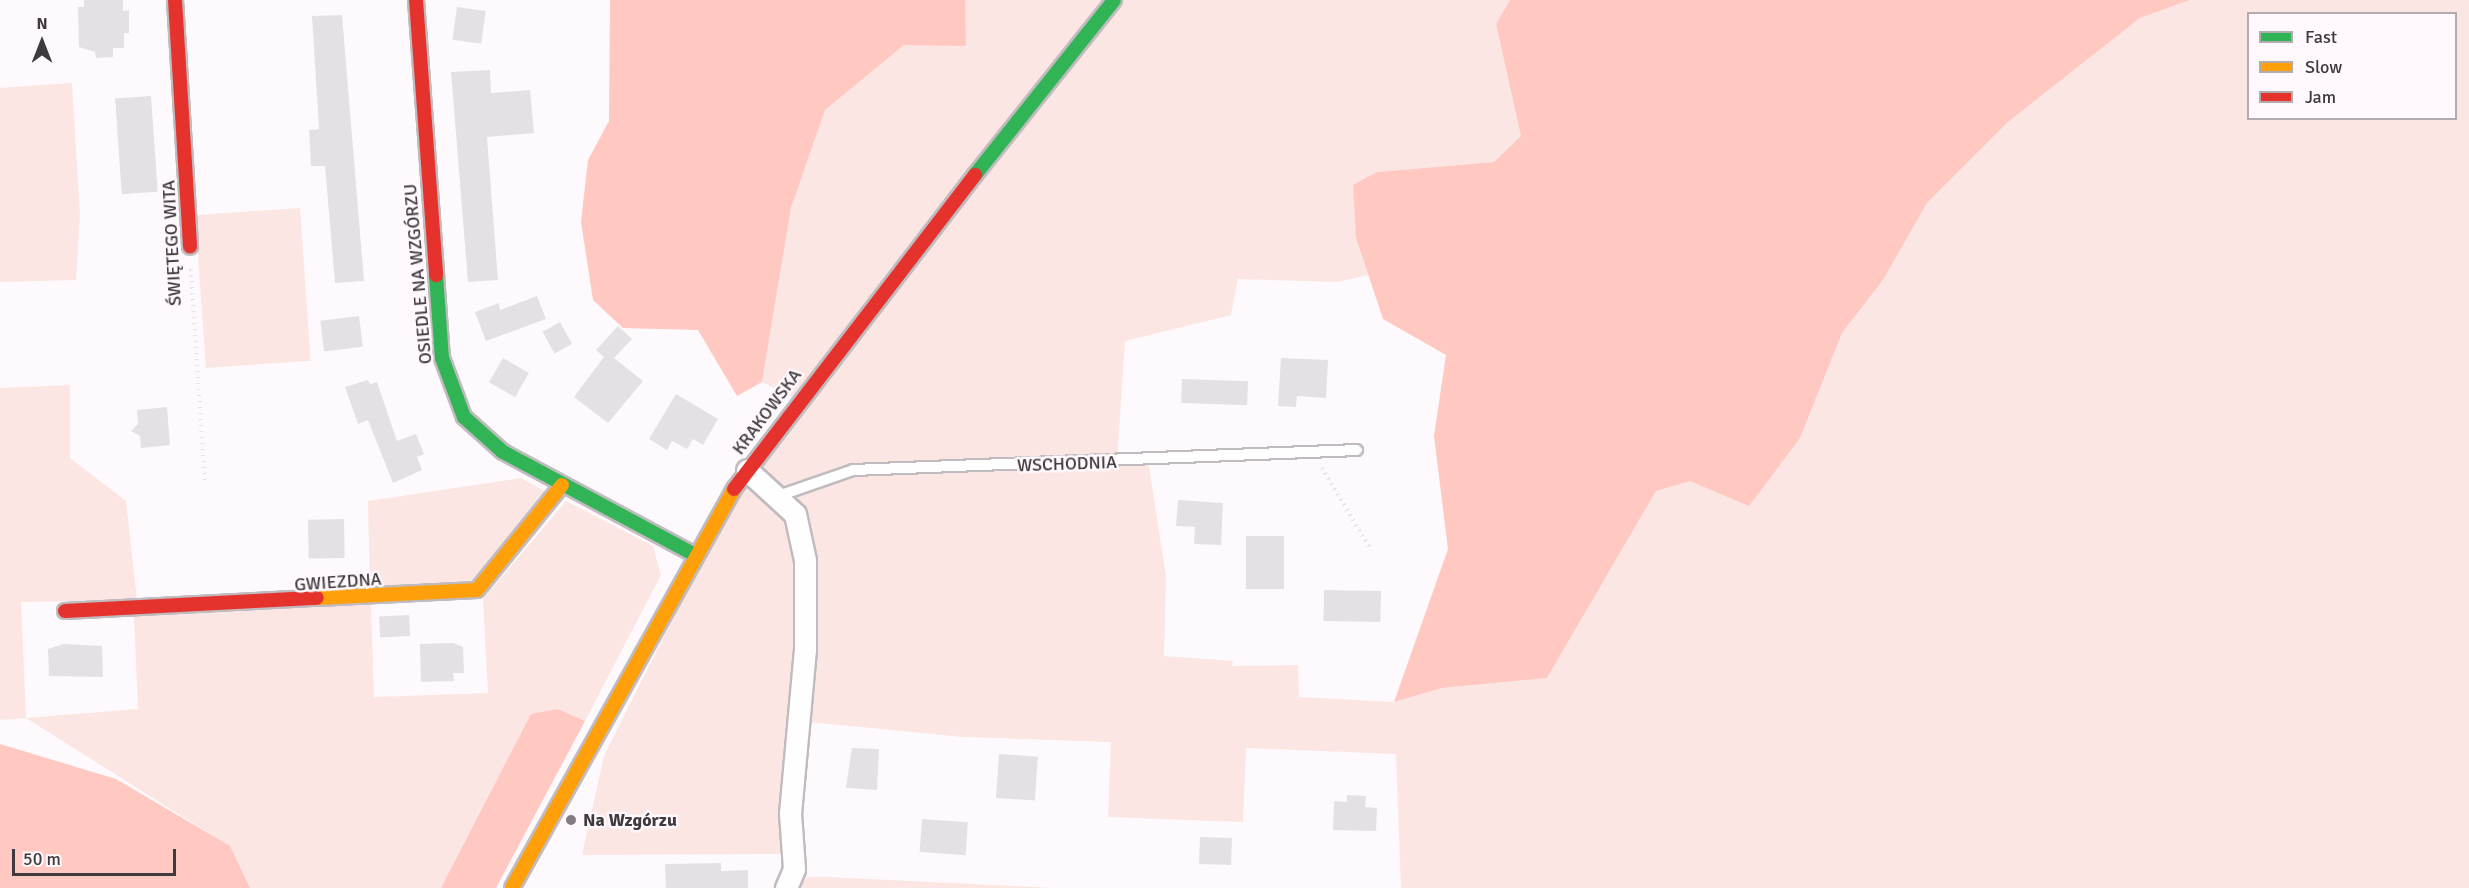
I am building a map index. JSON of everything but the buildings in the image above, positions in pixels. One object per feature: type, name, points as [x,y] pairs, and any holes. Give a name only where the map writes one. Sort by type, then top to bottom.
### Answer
[{"type":"street","name":"ŚWIĘTEGO WITA","points":[[175,0],[190,247]]},
{"type":"street","name":"OSIEDLE NA WZGÓRZU","points":[[416,0],[442,358],[453,394],[482,437],[562,484],[693,554]]},
{"type":"street","name":"KRAKOWSKA","points":[[512,888],[693,554],[747,470],[1114,0]]},
{"type":"street","points":[[747,470],[781,495],[795,514],[805,560],[805,649],[790,813],[794,869],[786,888]]},
{"type":"street","name":"GWIEZDNA","points":[[65,611],[477,590],[562,484]]},
{"type":"lane","name":"WSCHODNIA","points":[[781,495],[853,470],[1357,450]]},
{"type":"path","name":"ŚWIĘTEGO WITA","points":[[190,247],[205,484]]},
{"type":"path","points":[[1311,452],[1345,499],[1371,550]]},
{"type":"shaded area","points":[[610,0],[965,0],[966,46],[904,45],[825,110],[791,208],[762,382],[737,396],[698,330],[623,328],[593,300],[581,222],[588,160],[609,121]]},
{"type":"shaded area","points":[[965,0],[1510,0],[1496,24],[1522,136],[1494,162],[1377,172],[1356,238],[1368,275],[1337,282],[1238,279],[1231,315],[1125,341],[1117,462],[1148,460],[1166,576],[1164,656],[1233,661],[1232,666],[1298,665],[1299,697],[1394,702],[1442,688],[1547,678],[1656,491],[1800,438],[1842,333],[1883,280],[1927,203],[2008,122],[2140,18],[2190,0],[2469,0],[2469,888],[1401,888],[1396,754],[1246,748],[1243,822],[1108,817],[1111,742],[964,737],[798,721],[794,722],[780,854],[582,855],[604,756],[747,470],[799,400],[762,382],[791,208],[825,110],[904,45],[965,45]]},
{"type":"shaded area","points":[[1510,0],[2190,0],[2140,18],[2008,122],[1927,203],[1883,280],[1842,333],[1800,438],[1749,506],[1690,481],[1656,491],[1547,678],[1442,688],[1394,702],[1448,549],[1434,436],[1446,355],[1383,319],[1356,238],[1353,185],[1377,172],[1494,162],[1521,136],[1496,24]]},
{"type":"shaded area","points":[[72,83],[80,215],[76,280],[0,282],[0,88]]},
{"type":"shaded area","points":[[300,208],[311,361],[206,368],[195,215]]},
{"type":"shaded area","points":[[70,385],[70,458],[126,501],[137,600],[21,602],[26,718],[0,720],[0,388]]},
{"type":"shaded area","points":[[521,478],[548,493],[478,580],[370,591],[368,501]]},
{"type":"shaded area","points":[[566,501],[653,546],[661,575],[585,721],[558,709],[442,888],[250,888],[229,846],[26,718],[138,709],[134,615],[371,604],[374,697],[488,693],[483,599]]},
{"type":"shaded area","points":[[558,709],[585,721],[496,888],[441,888],[531,714]]},
{"type":"shaded area","points":[[0,744],[116,779],[230,846],[250,888],[0,888]]},
{"type":"shaded area","points":[[807,877],[827,877],[1055,888],[797,888]]},
{"type":"traffic: fast","points":[[975,175],[1114,0]]},
{"type":"traffic: fast","points":[[436,275],[442,358],[464,417],[503,452],[693,554]]},
{"type":"traffic: slow","points":[[317,598],[477,590],[562,485]]},
{"type":"traffic: slow","points":[[512,888],[734,489]]},
{"type":"traffic: jam","points":[[175,0],[190,247]]},
{"type":"traffic: jam","points":[[416,0],[436,275]]},
{"type":"traffic: jam","points":[[734,489],[975,175]]},
{"type":"traffic: jam","points":[[65,611],[317,598]]},
{"type":"place","name":"Na Wzgórzu","points":[[571,820]]}]
